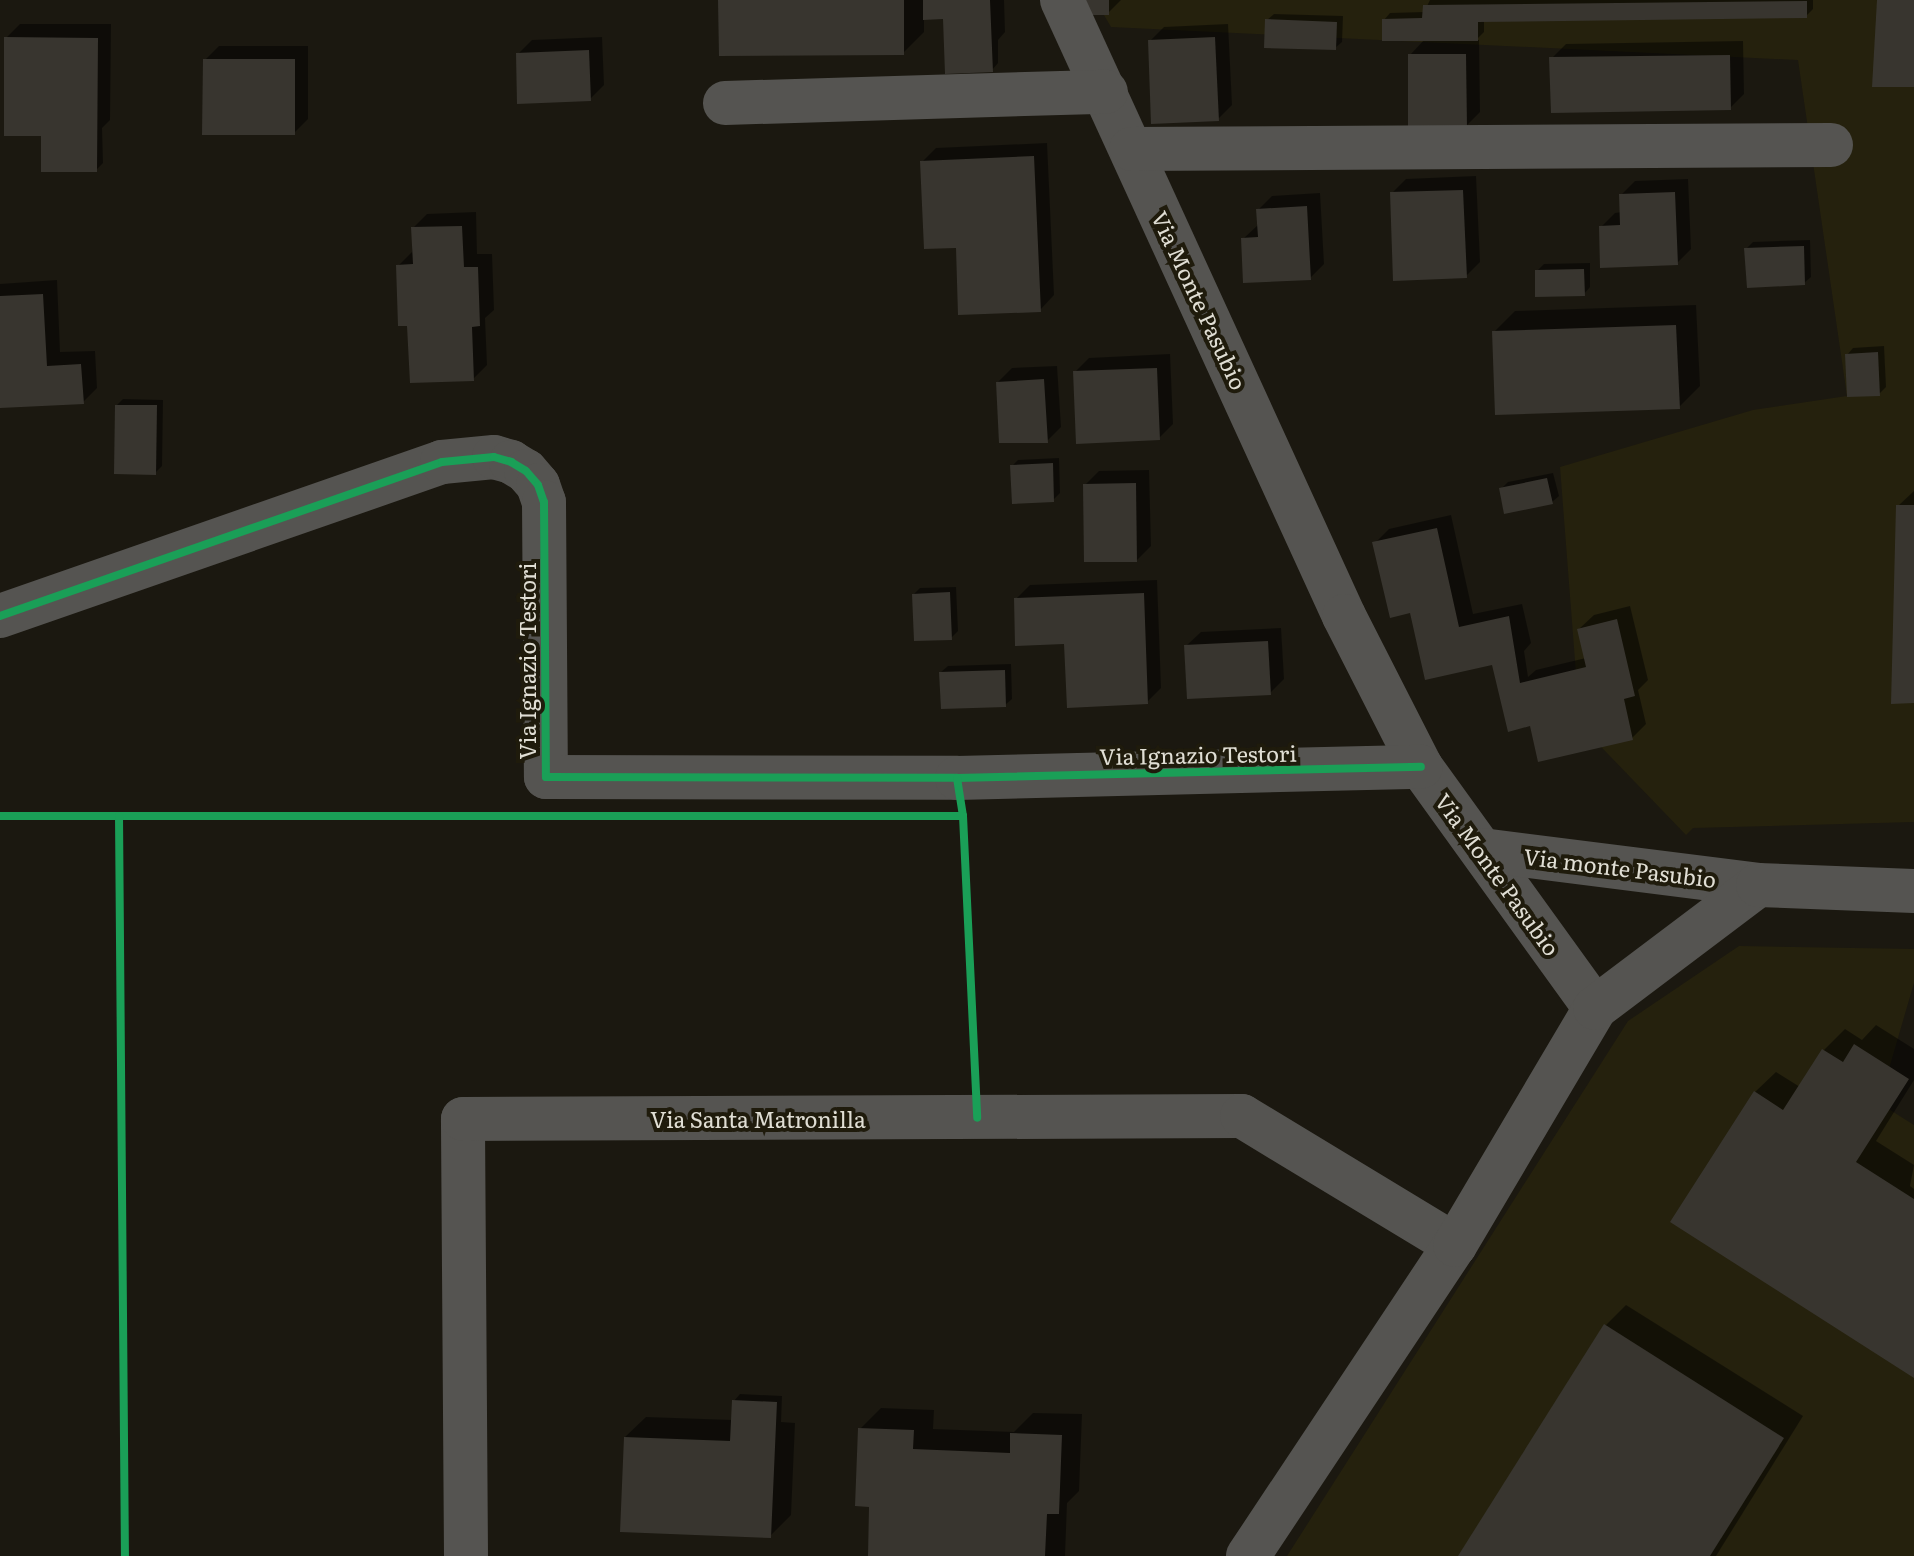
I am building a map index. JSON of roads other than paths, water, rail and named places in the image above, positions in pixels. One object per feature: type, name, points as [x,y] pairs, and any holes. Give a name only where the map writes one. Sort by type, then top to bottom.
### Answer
[{"type":"street","name":"Via Monte Pasubio","points":[[1062,0],[1344,616],[1421,767],[1595,1008]]},
{"type":"street","points":[[725,103],[1106,92]]},
{"type":"street","points":[[1131,149],[1831,145]]},
{"type":"street","name":"Via Ignazio Testori","points":[[0,616],[421,469],[456,460],[494,457],[526,471],[538,485],[544,502],[546,777],[957,778],[1421,767]]},
{"type":"street","name":"Via monte Pasubio","points":[[1482,850],[1758,885],[1914,891]]},
{"type":"street","name":"Via monte Pasubio","points":[[1595,1008],[1758,885]]},
{"type":"street","points":[[1248,1556],[1455,1245],[1595,1008]]},
{"type":"street","name":"Via Santa Matronilla","points":[[466,1556],[463,1119],[1242,1116],[1455,1245]]}]
